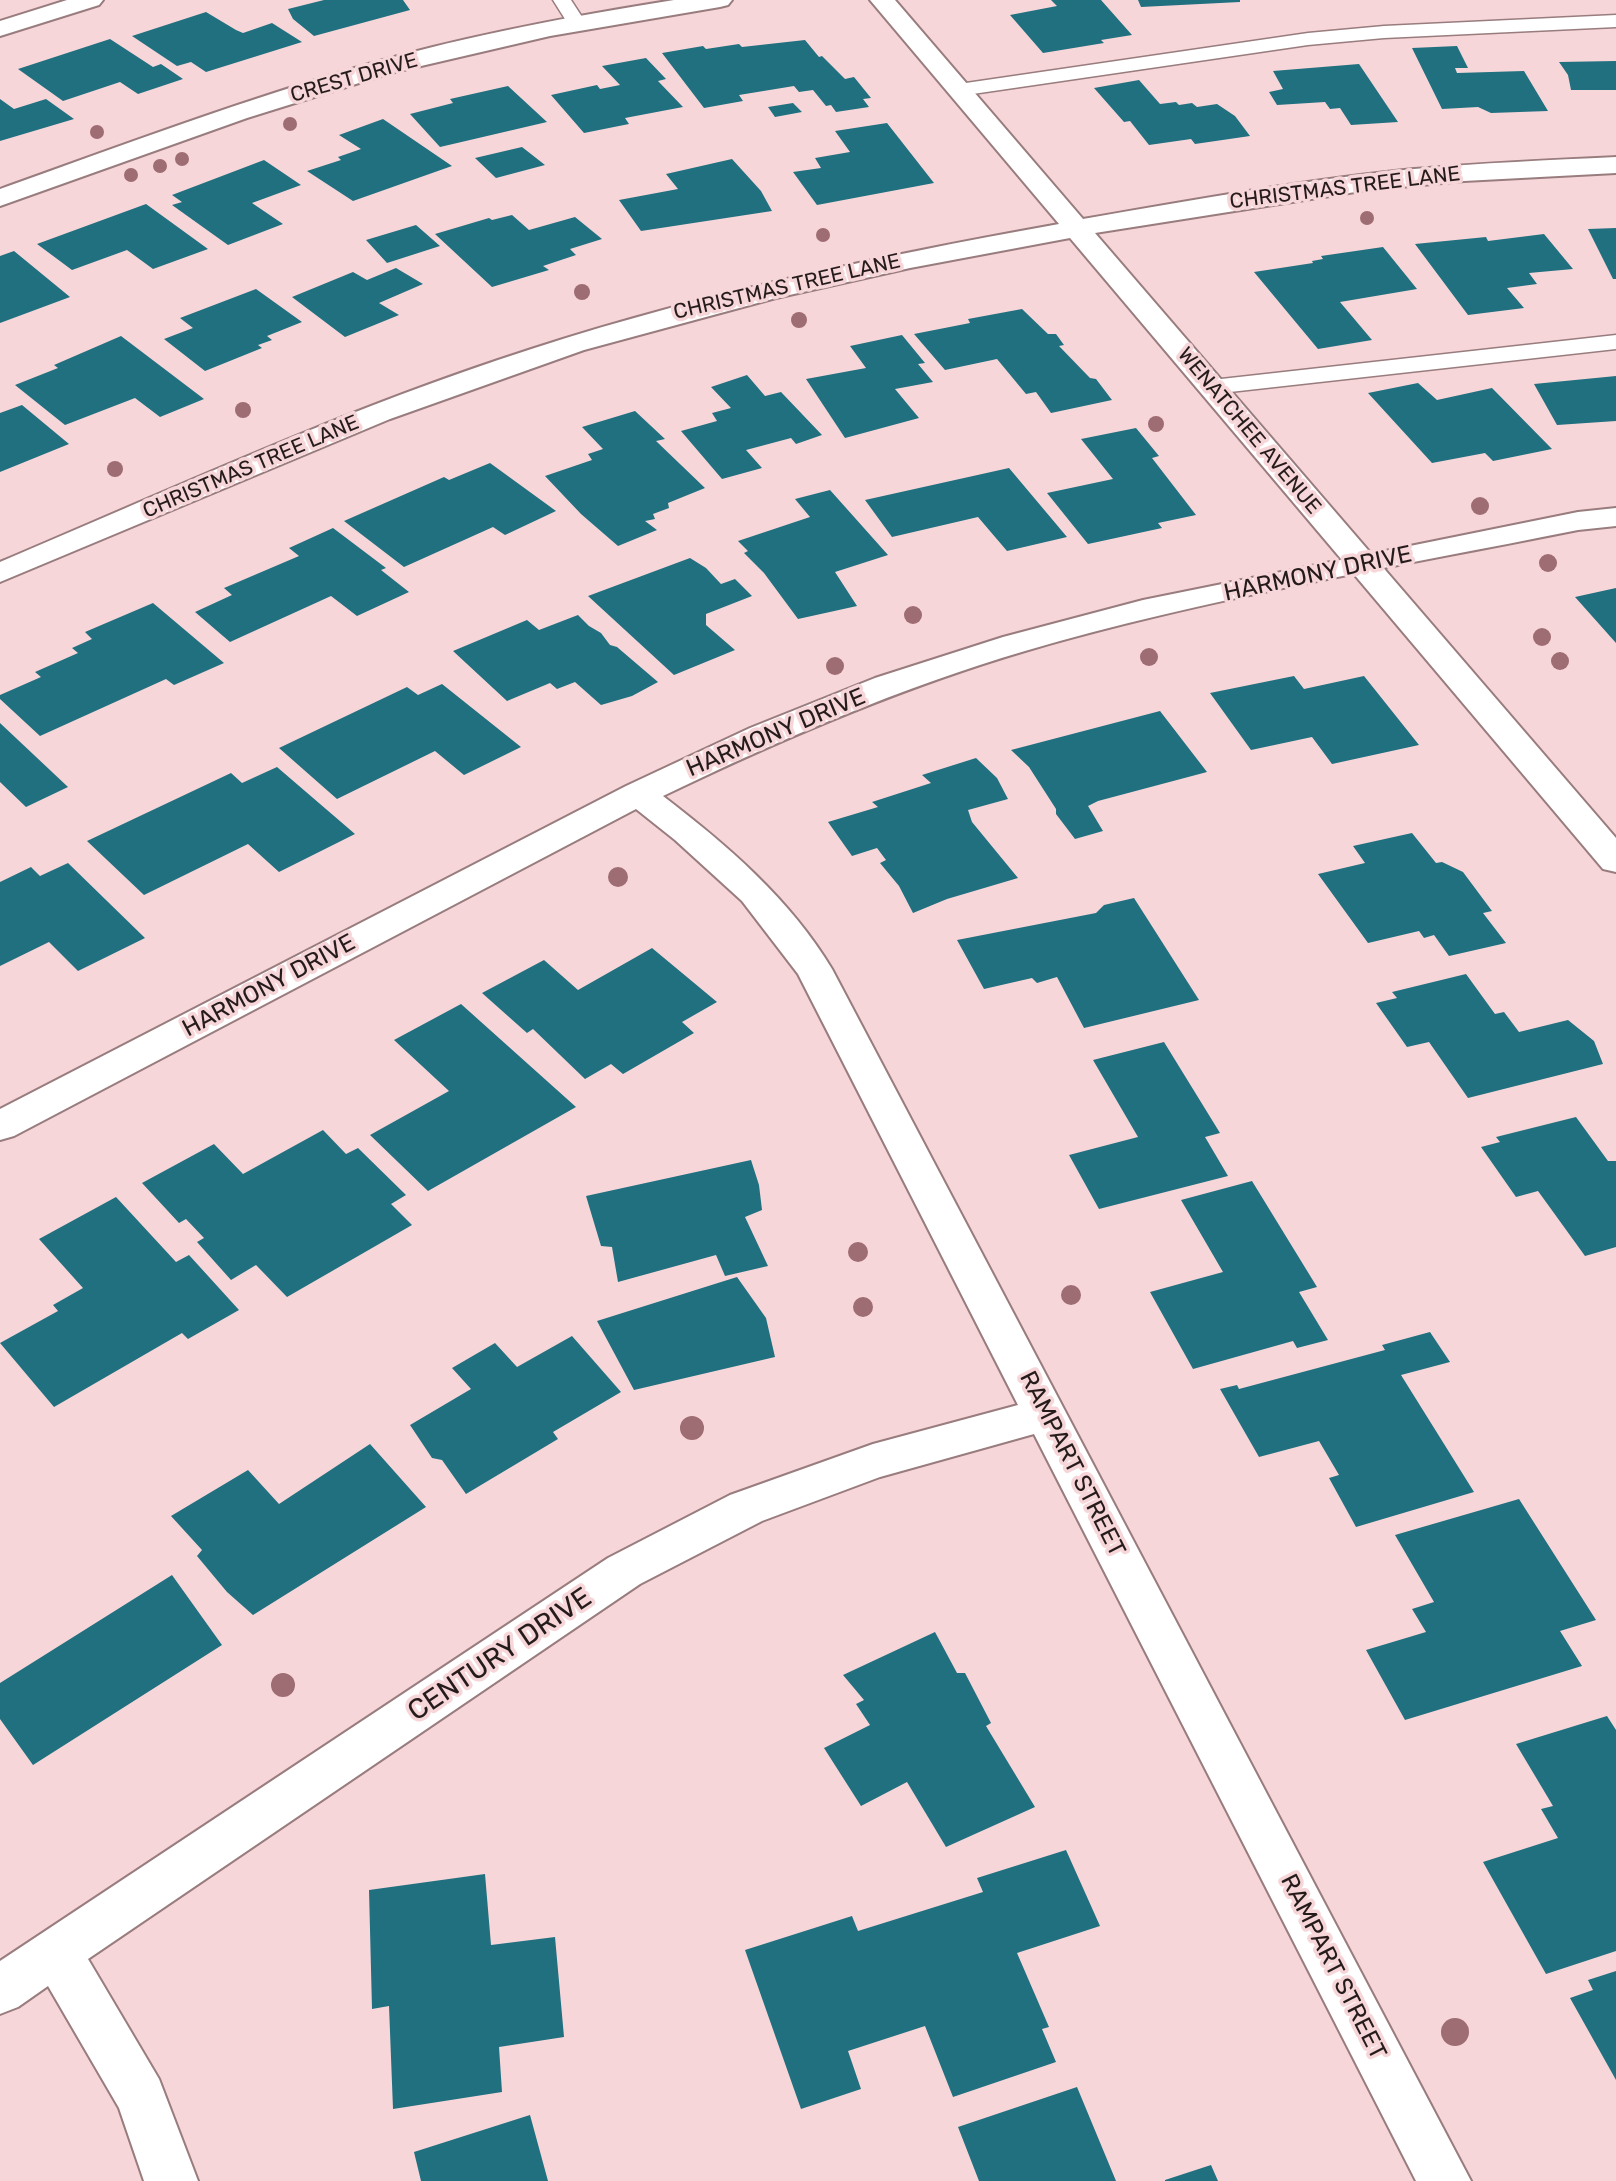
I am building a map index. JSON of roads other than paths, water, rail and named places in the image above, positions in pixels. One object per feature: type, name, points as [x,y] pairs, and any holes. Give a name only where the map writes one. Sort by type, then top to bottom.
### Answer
[{"type":"street","points":[[0,29],[91,0]]},
{"type":"street","name":"CREST DRIVE","points":[[0,198],[288,97],[407,62],[577,23],[720,0]]},
{"type":"street","name":"WENATCHEE AVENUE","points":[[882,0],[1616,861]]},
{"type":"street","name":"CHRISTMAS TREE LANE","points":[[0,573],[387,410],[508,366],[659,318],[781,286],[902,260],[1285,193],[1412,177],[1616,165]]},
{"type":"street","name":"HARMONY DRIVE","points":[[0,1126],[638,794],[762,735],[887,685],[1014,644],[1143,610],[1578,521],[1616,517]]},
{"type":"street","name":"RAMPART STREET","points":[[638,794],[687,832],[755,893],[814,969],[1444,2181]]},
{"type":"street","name":"CENTURY DRIVE","points":[[0,1990],[624,1571],[747,1508],[873,1461],[1046,1413]]},
{"type":"street","points":[[56,1953],[141,2097],[171,2181]]},
{"type":"lane","points":[[562,0],[577,23]]},
{"type":"lane","points":[[959,90],[1308,39],[1384,32],[1616,21]]},
{"type":"lane","points":[[1212,387],[1616,342]]}]
